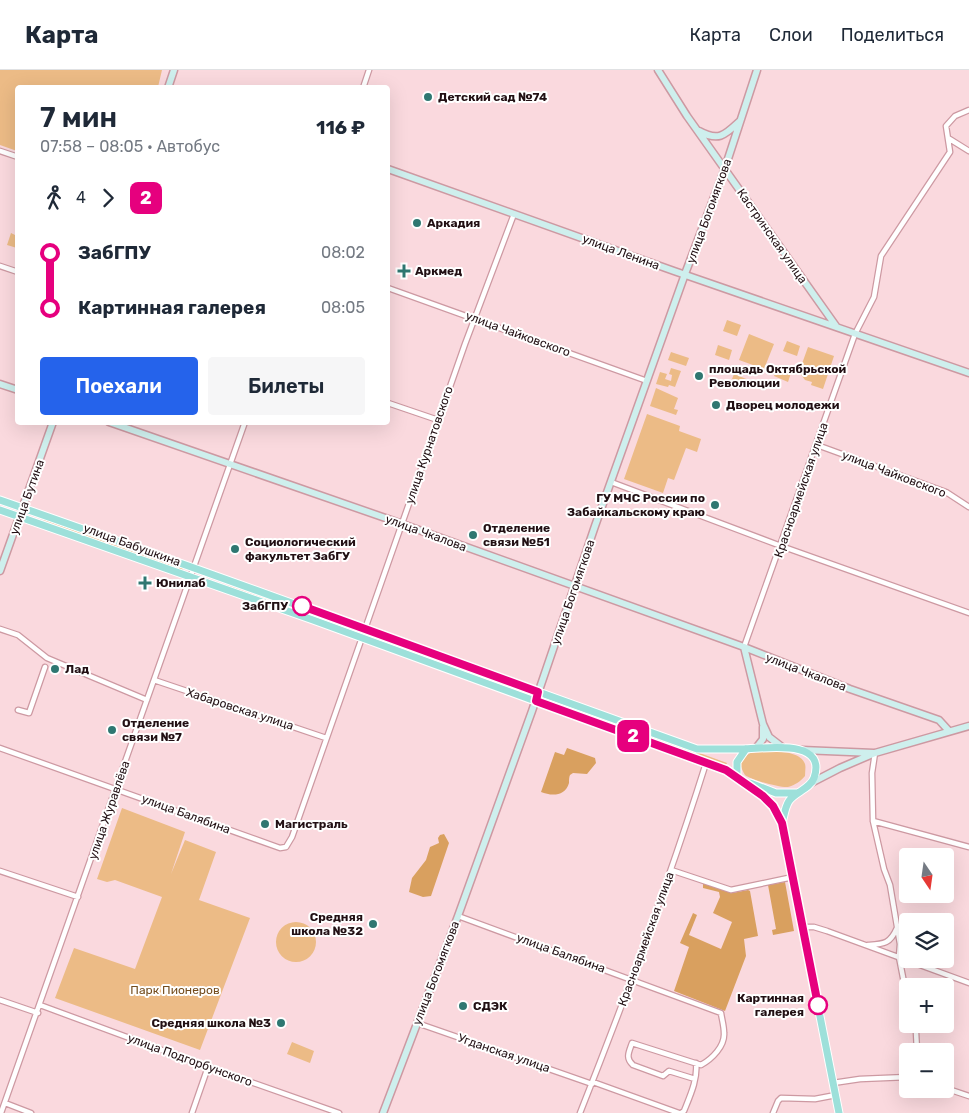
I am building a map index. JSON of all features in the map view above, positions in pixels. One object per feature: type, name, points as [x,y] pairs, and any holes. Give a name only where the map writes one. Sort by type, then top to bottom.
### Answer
[{"type":"main road","points":[[169,85],[174,70]]},
{"type":"main road","name":"Кастринская улица","points":[[658,70],[836,327]]},
{"type":"main road","name":"улица Богомягкова","points":[[383,1113],[458,916],[536,701],[574,586],[685,274],[725,168],[758,70]]},
{"type":"main road","points":[[699,131],[708,136],[718,137],[725,134],[741,120]]},
{"type":"main road","name":"улица Ленина","points":[[390,170],[969,373]]},
{"type":"main road","points":[[0,384],[15,389]]},
{"type":"main road","name":"улица Бутина","points":[[0,571],[52,425]]},
{"type":"main road","name":"улица Чкалова","points":[[118,425],[744,647],[850,689],[939,720],[949,732]]},
{"type":"main road","name":"улица Бабушкина","points":[[0,500],[697,748],[746,749],[782,747],[802,750]]},
{"type":"main road","name":"улица Бабушкина","points":[[0,510],[192,577],[726,770],[737,778]]},
{"type":"main road","points":[[744,647],[763,724],[769,737],[782,747]]},
{"type":"main road","points":[[756,748],[763,739],[763,724]]},
{"type":"main road","points":[[782,823],[789,801],[811,783],[875,753],[969,726]]},
{"type":"main road","points":[[737,778],[737,762],[746,749]]},
{"type":"main road","points":[[802,750],[875,753]]},
{"type":"main road","points":[[802,750],[809,754],[814,764],[814,776],[811,783]]},
{"type":"main road","points":[[737,778],[776,793],[798,793]]},
{"type":"main road","points":[[737,778],[773,806],[782,823],[839,1113]]},
{"type":"street","points":[[364,85],[369,70]]},
{"type":"street","name":"Красноармейская улица","points":[[744,647],[855,334],[874,297],[881,256],[950,152],[946,126],[955,116],[968,110]]},
{"type":"street","points":[[948,138],[969,151]]},
{"type":"street","points":[[0,151],[15,156]]},
{"type":"street","name":"улица Курнатовского","points":[[286,847],[292,837],[474,318],[514,214]]},
{"type":"street","points":[[0,266],[15,271]]},
{"type":"street","name":"улица Чайковского","points":[[390,289],[647,381]]},
{"type":"street","points":[[390,404],[438,420]]},
{"type":"street","name":"улица Журавлёва","points":[[1,1113],[192,577],[244,425]]},
{"type":"street","name":"улица Чайковского","points":[[817,445],[946,492],[969,508]]},
{"type":"street","points":[[611,482],[781,546],[969,613]]},
{"type":"street","points":[[0,629],[18,635],[47,658],[147,700]]},
{"type":"street","points":[[18,710],[29,713],[45,667]]},
{"type":"street","name":"Хабаровская улица","points":[[154,680],[326,738]]},
{"type":"street","name":"улица Балябина","points":[[0,748],[280,848],[286,847]]},
{"type":"street","points":[[875,753],[872,773],[873,820],[884,869],[890,885],[899,938]]},
{"type":"street","name":"Красноармейская улица","points":[[580,1113],[671,870],[706,763]]},
{"type":"street","points":[[873,820],[969,847]]},
{"type":"street","points":[[671,870],[731,890],[792,877]]},
{"type":"street","points":[[0,871],[78,897]]},
{"type":"street","name":"улица Балябина","points":[[458,916],[721,1013],[724,1030],[723,1042],[705,1064],[696,1063]]},
{"type":"street","points":[[802,927],[814,927],[899,957]]},
{"type":"street","points":[[864,945],[886,943],[891,940],[897,927]]},
{"type":"street","points":[[929,968],[969,983]]},
{"type":"street","points":[[0,1000],[38,1012]]},
{"type":"street","name":"улица Подгорбунского","points":[[40,1005],[339,1113]]},
{"type":"street","name":"Угданская улица","points":[[417,1023],[680,1113]]},
{"type":"street","points":[[680,1113],[684,1111],[696,1079],[696,1063],[632,1043],[628,1057],[629,1062],[633,1065],[663,1076],[669,1071],[696,1079]]},
{"type":"street","points":[[192,1113],[208,1067]]},
{"type":"street","points":[[833,1083],[860,1079],[899,1078]]},
{"type":"street","points":[[954,1091],[969,1096]]},
{"type":"street","points":[[774,1113],[781,1098],[815,1099],[836,1095]]},
{"type":"street","points":[[5,1103],[31,1113]]},
{"type":"green space","points":[[0,70],[162,70],[158,85],[15,85],[15,150],[0,145]]},
{"type":"green space","points":[[11,233],[15,235],[15,247],[7,245]]},
{"type":"green space","points":[[727,320],[741,325],[737,336],[723,331]]},
{"type":"green space","points":[[749,334],[774,344],[764,369],[739,360]]},
{"type":"green space","points":[[787,341],[800,346],[797,356],[783,351]]},
{"type":"green space","points":[[718,345],[732,350],[729,360],[715,355]]},
{"type":"green space","points":[[808,347],[834,356],[823,389],[811,385],[812,382],[805,380],[799,372]]},
{"type":"green space","points":[[671,352],[689,358],[686,366],[668,360]]},
{"type":"green space","points":[[778,365],[792,370],[788,382],[774,376]]},
{"type":"green space","points":[[671,368],[681,371],[675,387],[656,384],[660,372],[667,374],[665,379],[671,381],[672,375],[669,374]]},
{"type":"green space","points":[[734,374],[756,383],[754,387],[732,379]]},
{"type":"green space","points":[[656,388],[678,398],[674,409],[678,410],[676,415],[650,406]]},
{"type":"green space","points":[[647,414],[680,426],[679,431],[701,439],[697,452],[686,448],[674,480],[668,478],[663,493],[624,479]]},
{"type":"green space","points":[[29,515],[183,568],[182,571]]},
{"type":"green space","points":[[206,579],[230,586],[355,630],[332,624]]},
{"type":"green space","points":[[376,640],[395,646],[400,645],[523,690],[497,681],[494,682]]},
{"type":"green space","points":[[557,701],[727,763],[725,767],[555,705]]},
{"type":"green space","points":[[752,752],[782,752],[796,755],[805,764],[805,776],[798,783],[788,787],[773,785],[748,777],[745,775],[740,764],[742,758]]},
{"type":"green space","name":"Парк Пионеров","points":[[122,808],[185,832],[171,874],[185,840],[216,852],[199,900],[250,918],[200,1050],[55,998],[74,948],[135,969],[162,897],[115,880],[107,882],[97,879]]},
{"type":"green space","points":[[296,922],[310,928],[316,942],[310,956],[296,962],[282,956],[276,942],[282,928]]},
{"type":"green space","points":[[292,1042],[314,1051],[310,1063],[287,1054]]},
{"type":"shaded area","points":[[567,748],[595,758],[596,763],[587,774],[573,773],[570,775],[567,788],[561,793],[553,795],[541,792],[555,752],[564,755]]},
{"type":"shaded area","points":[[444,834],[449,843],[431,896],[423,897],[409,892],[412,878],[426,860],[430,847],[439,843],[438,838]]},
{"type":"shaded area","points":[[785,882],[794,931],[773,935],[772,930],[776,929],[768,885]]},
{"type":"shaded area","points":[[703,883],[732,893],[750,891],[758,936],[744,939],[746,956],[725,1011],[674,991],[689,947],[680,943],[693,913],[697,915],[689,935],[721,949],[732,922],[713,913],[720,897],[719,892],[703,888]]},
{"type":"bus line","name":"2","points":[[302,606],[538,692],[536,701],[726,770],[763,796],[773,806],[782,823],[818,1005]]},
{"type":"place","name":"Детский сад №74","points":[[428,97]]},
{"type":"place","name":"Аркадия","points":[[417,223]]},
{"type":"place","name":"Аркмед","points":[[404,271]]},
{"type":"place","name":"площадь Октябрьской Революции","points":[[699,376]]},
{"type":"place","name":"Дворец молодежи","points":[[716,405]]},
{"type":"place","name":"ГУ МЧС России по Забайкальскому краю","points":[[715,505]]},
{"type":"place","name":"Отделение связи №51","points":[[473,535]]},
{"type":"place","name":"Социологический факультет ЗабГУ","points":[[235,549]]},
{"type":"place","name":"Юнилаб","points":[[145,583]]},
{"type":"place","name":"ЗабГПУ","points":[[302,606]]},
{"type":"place","name":"Лад","points":[[55,669]]},
{"type":"place","name":"Отделение связи №7","points":[[112,730]]},
{"type":"place","name":"Магистраль","points":[[265,824]]},
{"type":"place","name":"Средняя школа №32","points":[[373,924]]},
{"type":"place","name":"Картинная галерея","points":[[818,1005]]},
{"type":"place","name":"СДЭК","points":[[463,1006]]},
{"type":"place","name":"Средняя школа №3","points":[[281,1023]]}]
